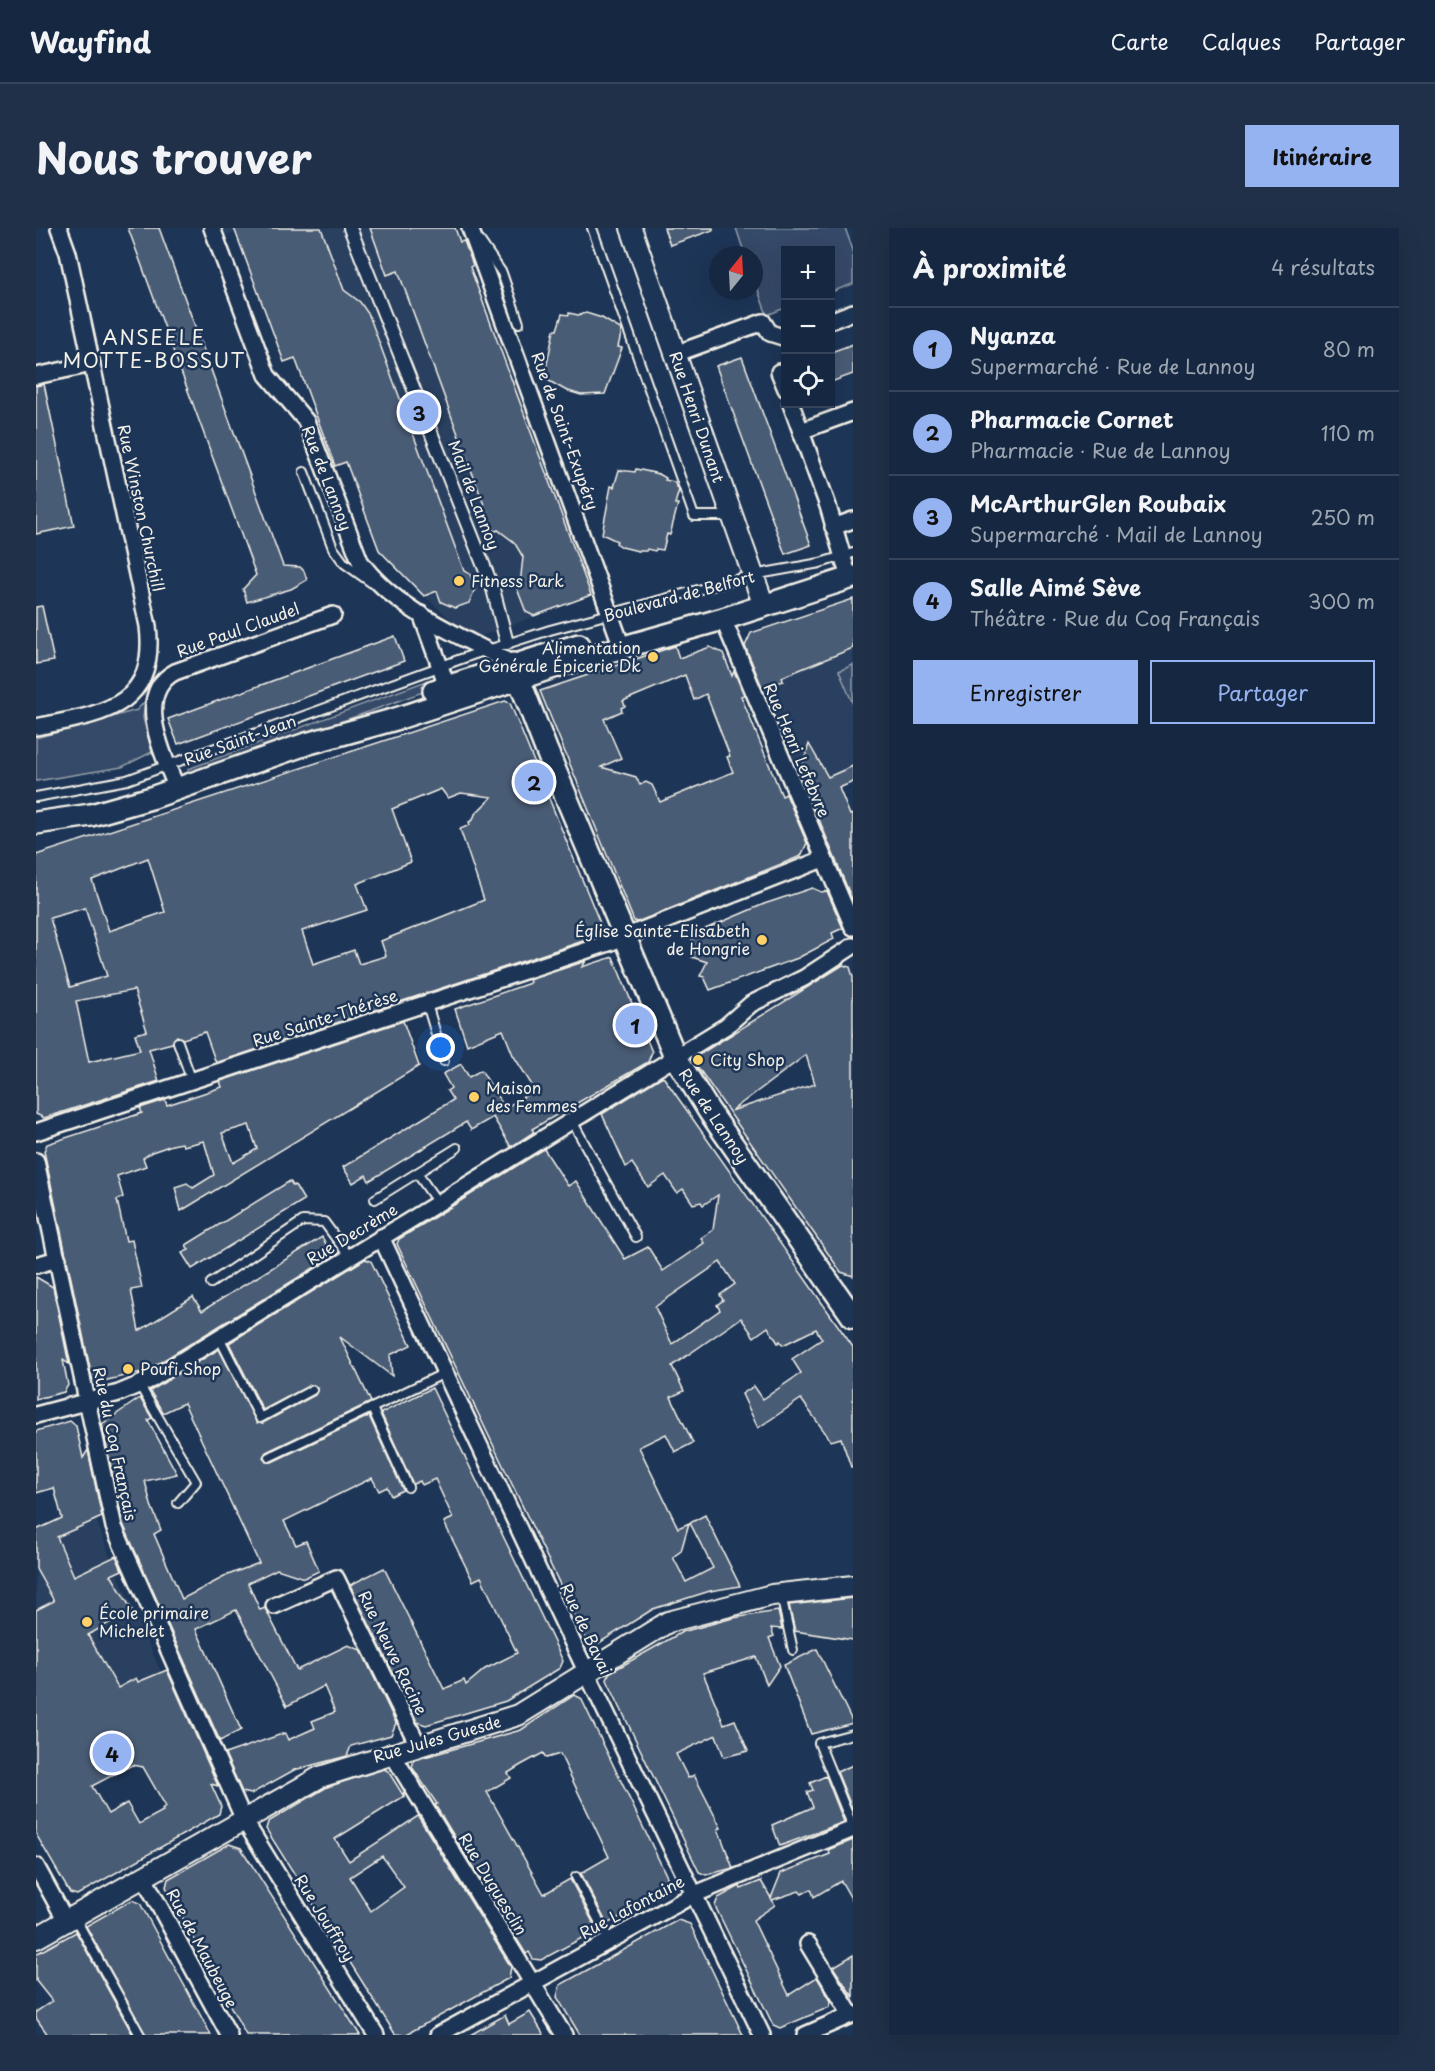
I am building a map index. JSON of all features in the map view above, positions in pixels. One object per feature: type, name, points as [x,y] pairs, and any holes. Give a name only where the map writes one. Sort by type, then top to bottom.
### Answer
[{"type":"main road","name":"Boulevard de Belfort","points":[[516,671],[617,632],[738,599],[762,601],[786,597],[851,578]]},
{"type":"main road","name":"Boulevard de Belfort","points":[[617,632],[723,619],[762,601]]},
{"type":"main road","name":"Rue Saint-Jean","points":[[36,823],[107,811],[177,789],[306,744],[372,713],[449,693],[516,671]]},
{"type":"main road","name":"Rue de Lannoy","points":[[516,671],[675,1056],[702,1102],[847,1295],[853,1317]]},
{"type":"street","name":"Rue Winston Churchill","points":[[36,727],[104,712],[120,704],[141,677],[149,647],[148,626],[92,364],[68,253],[59,228]]},
{"type":"street","name":"Rue de Lannoy","points":[[212,228],[267,375],[306,421],[356,553],[372,577],[396,598],[487,650],[516,671]]},
{"type":"street","name":"Mail de Lannoy","points":[[350,228],[493,590],[507,644]]},
{"type":"street","name":"Rue de Saint-Exupéry","points":[[471,228],[617,632]]},
{"type":"street","name":"Rue Henri Dunant","points":[[631,228],[762,601]]},
{"type":"street","points":[[835,319],[853,312]]},
{"type":"street","points":[[675,354],[763,322],[770,333],[781,337]]},
{"type":"street","points":[[36,376],[92,364]]},
{"type":"street","points":[[779,372],[781,377]]},
{"type":"street","points":[[793,408],[833,527],[847,554],[851,578]]},
{"type":"street","points":[[801,430],[853,412]]},
{"type":"street","points":[[833,527],[853,520]]},
{"type":"street","points":[[421,614],[449,693]]},
{"type":"street","name":"Rue Paul Claudel","points":[[177,789],[153,714],[156,697],[170,675],[333,615]]},
{"type":"street","name":"Rue Henri Lefebvre","points":[[723,619],[853,927]]},
{"type":"street","name":"Rue Sainte-Thérèse","points":[[36,1132],[625,937],[823,859]]},
{"type":"street","name":"Rue Decrème","points":[[36,1415],[140,1386],[726,1026],[752,1004],[804,978],[853,946]]},
{"type":"street","name":"Rue du Coq Français","points":[[36,1161],[114,1527],[244,1820]]},
{"type":"street","name":"Rue de Bavai","points":[[381,1238],[693,1895],[762,2035]]},
{"type":"street","points":[[36,1265],[58,1259]]},
{"type":"street","name":"Rue Neuve Racine","points":[[274,1606],[336,1578],[418,1745]]},
{"type":"street","name":"Rue Jules Guesde","points":[[36,1938],[326,1774],[391,1752],[508,1719],[669,1622],[780,1594],[853,1586]]},
{"type":"street","name":"Rue Duguesclin","points":[[391,1752],[564,2035]]},
{"type":"street","name":"Rue Jouffroy","points":[[244,1820],[375,2035]]},
{"type":"street","name":"Rue Lafontaine","points":[[438,2035],[693,1895],[853,1828]]},
{"type":"street","points":[[36,1866],[70,1918]]},
{"type":"street","name":"Rue de Maubeuge","points":[[144,1878],[229,2035]]},
{"type":"street","points":[[805,2035],[852,2015],[808,1944]]},
{"type":"lane","points":[[471,228],[502,273],[519,323]]},
{"type":"lane","points":[[592,228],[694,516],[732,516]]},
{"type":"lane","points":[[304,472],[337,555],[354,571],[396,598]]},
{"type":"lane","name":"Boulevard de Belfort","points":[[507,644],[617,632],[753,575],[847,554]]},
{"type":"lane","name":"Rue Saint-Jean","points":[[36,797],[106,786],[169,766],[507,644]]},
{"type":"lane","name":"Rue de Lannoy","points":[[507,644],[516,671]]},
{"type":"lane","points":[[427,1004],[444,1061]]},
{"type":"lane","points":[[178,1042],[192,1081]]},
{"type":"lane","points":[[572,1121],[636,1237]]},
{"type":"lane","points":[[375,1199],[457,1148]]},
{"type":"lane","points":[[417,1173],[438,1203]]},
{"type":"lane","points":[[211,1283],[303,1221],[324,1222],[349,1256]]},
{"type":"lane","points":[[219,1337],[260,1418],[312,1390]]},
{"type":"lane","points":[[269,1457],[445,1372]]},
{"type":"lane","points":[[140,1386],[196,1482],[178,1503]]},
{"type":"lane","points":[[372,1408],[408,1487]]},
{"type":"lane","points":[[780,1594],[793,1650]]},
{"type":"lane","points":[[853,1734],[819,1743],[853,1828]]},
{"type":"lane","points":[[576,1877],[609,1940]]},
{"type":"lane","points":[[70,1918],[140,2035]]},
{"type":"shaded area","points":[[221,228],[456,228],[590,596],[473,639],[424,596],[379,550],[347,463],[335,466],[295,358],[236,232],[224,236]]},
{"type":"shaded area","points":[[736,228],[845,228],[853,250],[853,284],[835,291],[835,246],[781,246],[781,310],[767,315],[762,300],[763,246],[742,246]]},
{"type":"shaded area","points":[[853,630],[853,766],[806,786],[757,670]]},
{"type":"shaded area","points":[[853,665],[853,704],[839,671]]},
{"type":"shaded area","points":[[429,680],[432,681],[431,689],[291,740],[189,773],[188,769]]},
{"type":"shaded area","points":[[145,701],[143,718],[152,752],[122,767],[36,781],[36,738],[137,710]]},
{"type":"shaded area","name":"École primaire Michelet","points":[[96,1519],[111,1559],[161,1672],[138,1682],[136,1678],[36,1735],[36,1530]]},
{"type":"building","points":[[128,228],[159,228],[283,566],[300,567],[304,571],[307,580],[291,589],[247,602],[243,589],[256,575]]},
{"type":"building","points":[[234,228],[321,228],[344,290],[360,302],[369,315],[464,571],[470,574],[475,589],[469,603],[455,608],[441,602],[437,591],[424,596],[379,550],[346,462],[335,466],[295,358],[284,362]]},
{"type":"building","points":[[370,228],[455,228],[460,242],[464,241],[473,265],[470,267],[591,595],[534,616],[526,612],[516,586],[520,585],[523,557],[514,542],[498,530],[494,532],[398,271],[387,275]]},
{"type":"building","points":[[664,228],[713,228],[713,230],[670,245]]},
{"type":"building","points":[[569,313],[578,315],[586,313],[602,318],[622,330],[618,347],[622,348],[605,394],[581,395],[565,390],[544,378],[554,330],[557,330],[562,314],[569,315]]},
{"type":"building","points":[[853,344],[853,374],[835,381],[835,354],[835,351]]},
{"type":"building","points":[[742,357],[811,545],[785,554],[716,366]]},
{"type":"building","points":[[44,384],[74,526],[36,534],[36,386]]},
{"type":"building","points":[[636,469],[659,474],[666,478],[665,480],[674,482],[679,490],[670,535],[667,534],[663,550],[638,551],[622,547],[616,543],[617,541],[602,534],[611,486],[614,487],[619,470],[635,472]]},
{"type":"building","points":[[853,599],[853,648],[782,677],[783,681],[762,687],[745,646],[751,633]]},
{"type":"building","points":[[42,606],[54,661],[36,664],[36,607]]},
{"type":"building","points":[[395,636],[404,661],[178,744],[168,719]]},
{"type":"building","points":[[675,646],[679,658],[710,647],[723,653],[732,676],[734,671],[744,695],[741,696],[782,796],[786,794],[807,843],[801,856],[637,922],[634,921],[540,691]],"holes":[[[685,675],[694,700],[706,694],[730,756],[727,757],[733,772],[660,802],[652,785],[646,782],[640,785],[636,777],[601,767],[621,758],[604,719],[622,711],[621,708],[625,706],[623,701]]]},
{"type":"building","points":[[505,701],[510,703],[602,928],[598,936],[216,1063],[205,1032],[183,1039],[177,1036],[172,1043],[149,1049],[159,1081],[44,1118],[36,1114],[36,855]],"holes":[[[441,789],[448,798],[461,793],[492,797],[475,814],[473,820],[469,822],[470,825],[460,829],[484,900],[381,941],[386,956],[359,964],[354,950],[313,964],[302,931],[367,910],[357,884],[411,862],[392,809]],[[148,858],[165,912],[109,931],[92,880]],[[85,908],[107,976],[70,987],[50,918]],[[134,990],[147,1031],[135,1034],[140,1050],[89,1062],[76,1001]]]},
{"type":"building","points":[[809,744],[828,777],[853,766],[853,782],[839,788],[850,815],[853,814],[853,902],[800,773]]},
{"type":"building","name":"Église Sainte-Elisabeth de Hongrie","points":[[812,888],[821,892],[827,891],[843,928],[832,933],[834,939],[798,958],[710,990],[704,977],[700,976],[707,962],[692,957],[695,951],[691,935],[764,904]]},
{"type":"building","points":[[613,957],[652,1052],[648,1062],[532,1129],[534,1132],[511,1147],[493,1117],[471,1130],[466,1122],[369,1181],[366,1175],[353,1183],[343,1167],[453,1100],[447,1091],[451,1088],[443,1074],[461,1064],[469,1077],[481,1070],[505,1108],[535,1090],[513,1055],[503,1030],[467,1045],[455,1009],[586,961],[582,967]]},
{"type":"building","points":[[843,965],[850,967],[853,977],[853,1276],[841,1272],[692,1059]],"holes":[[[806,1055],[815,1084],[731,1111]]]},
{"type":"building","points":[[403,1021],[419,1066],[181,1211],[175,1187],[187,1183],[193,1188],[214,1175],[204,1141],[183,1146],[182,1143],[172,1145],[152,1152],[143,1158],[146,1166],[117,1176],[123,1197],[117,1200],[126,1241],[132,1240],[142,1288],[131,1290],[139,1331],[193,1297],[202,1311],[322,1237],[333,1256],[146,1371],[99,1382],[92,1378],[44,1151],[47,1144],[142,1113],[140,1108],[165,1100],[167,1105],[222,1087],[220,1081]],"holes":[[[249,1125],[257,1149],[233,1163],[222,1133]]]},
{"type":"building","points":[[661,1077],[664,1078],[853,1347],[853,1466],[851,1467],[841,1438],[831,1441],[801,1399],[758,1428],[742,1394],[754,1386],[763,1399],[801,1373],[792,1359],[822,1339],[816,1329],[783,1345],[780,1341],[778,1343],[768,1327],[754,1337],[741,1318],[672,1366],[684,1391],[671,1397],[693,1443],[675,1452],[666,1434],[639,1447],[678,1528],[689,1523],[681,1551],[673,1557],[686,1582],[713,1568],[690,1523],[705,1515],[740,1586],[710,1591],[653,1609],[596,1645],[588,1643],[397,1244],[399,1239],[544,1149],[568,1186],[576,1181],[625,1259],[648,1247],[663,1271],[704,1243],[701,1238],[713,1230],[718,1195],[703,1205],[701,1202],[693,1204],[683,1189],[677,1193],[665,1175],[648,1187],[632,1163],[626,1167],[602,1114]],"holes":[[[720,1262],[735,1284],[720,1295],[723,1300],[717,1305],[720,1310],[672,1344],[655,1307]]]},
{"type":"building","points":[[290,1181],[304,1200],[192,1269],[182,1253],[189,1250],[186,1245]]},
{"type":"building","points":[[365,1259],[371,1261],[411,1345],[390,1355],[392,1376],[340,1337],[371,1402],[266,1452],[263,1457],[266,1462],[272,1462],[369,1416],[403,1490],[391,1496],[387,1487],[379,1491],[372,1478],[284,1521],[296,1545],[306,1541],[319,1571],[304,1578],[277,1569],[248,1583],[260,1610],[265,1608],[297,1670],[348,1645],[361,1650],[396,1723],[391,1735],[351,1746],[347,1756],[294,1770],[251,1794],[242,1792],[225,1754],[285,1733],[288,1740],[315,1728],[312,1721],[335,1712],[324,1686],[287,1706],[236,1610],[196,1629],[241,1730],[220,1741],[123,1524],[102,1424],[140,1398],[152,1418],[148,1420],[177,1474],[145,1481],[161,1530],[154,1534],[182,1599],[228,1575],[259,1563],[184,1403],[163,1413],[150,1391],[219,1349],[257,1423],[263,1423],[315,1395],[317,1388],[310,1385],[263,1410],[229,1343]]},
{"type":"building","points":[[36,1277],[53,1287],[69,1364],[63,1360],[68,1385],[64,1392],[36,1399]]},
{"type":"building","points":[[432,1388],[563,1661],[560,1668],[506,1701],[426,1725],[417,1722],[350,1585],[384,1568],[444,1689],[464,1680],[466,1685],[485,1669],[517,1653],[481,1577],[473,1581],[451,1537],[444,1522],[453,1518],[435,1479],[422,1485],[420,1481],[413,1484],[381,1413]]},
{"type":"building","points":[[70,1421],[76,1426],[83,1458],[88,1450],[102,1517],[57,1537],[74,1576],[116,1556],[122,1570],[111,1575],[132,1610],[88,1635],[118,1688],[136,1678],[138,1682],[167,1670],[218,1786],[211,1784],[221,1806],[219,1814],[77,1895],[70,1893],[36,1834],[36,1610],[54,1601],[36,1569],[36,1530],[62,1518],[54,1488],[36,1493],[36,1431]],"holes":[[[132,1765],[143,1767],[166,1807],[139,1824],[127,1803],[108,1814],[92,1786]]]},
{"type":"building","points":[[853,1598],[853,1640],[795,1631],[789,1605]]},
{"type":"building","points":[[778,1611],[782,1629],[771,1628],[774,1636],[769,1638],[780,1666],[767,1685],[756,1657],[703,1673],[724,1724],[735,1720],[748,1751],[724,1757],[716,1735],[676,1754],[688,1778],[694,1775],[721,1828],[718,1829],[733,1868],[706,1875],[699,1872],[607,1680],[609,1673],[682,1632],[733,1618]]},
{"type":"building","points":[[817,1649],[853,1723],[811,1734],[784,1665]]},
{"type":"building","points":[[574,1695],[581,1698],[670,1883],[668,1891],[607,1924],[581,1873],[609,1857],[560,1754],[546,1758],[543,1753],[521,1765],[508,1773],[511,1778],[487,1792],[544,1894],[570,1879],[597,1930],[541,1960],[533,1959],[529,1952],[526,1954],[435,1805],[437,1804],[412,1767],[414,1760],[521,1730]]},
{"type":"building","points":[[853,1765],[853,1811],[837,1772]]},
{"type":"building","points":[[384,1769],[388,1771],[403,1795],[404,1792],[406,1795],[335,1839],[349,1861],[418,1816],[511,1967],[509,1978],[405,2035],[395,2034],[266,1829],[268,1822],[327,1787]],"holes":[[[382,1856],[404,1887],[371,1911],[350,1877]]]},
{"type":"building","points":[[826,1776],[844,1822],[780,1846],[772,1825],[813,1807],[807,1792],[813,1790],[810,1783]]},
{"type":"building","points":[[853,1840],[853,1902],[841,1881],[814,1897],[811,1889],[802,1894],[799,1891],[772,1900],[775,1905],[753,1920],[789,1995],[817,1977],[831,2001],[830,2007],[780,2028],[773,2025],[715,1906],[718,1898],[740,1886],[741,1889],[761,1881],[771,1898],[781,1873],[830,1854],[829,1850]]},
{"type":"building","points":[[229,1844],[241,1848],[360,2035],[246,2035],[166,1887],[168,1879]]},
{"type":"building","points":[[132,1900],[140,1903],[211,2035],[146,2035],[86,1926]]},
{"type":"building","points":[[678,1920],[690,1924],[743,2035],[580,2035],[557,1997],[560,1985]]},
{"type":"building","points":[[76,1932],[133,2035],[48,2035],[36,2018],[36,2012],[52,2001],[36,1981],[36,1954]]},
{"type":"building","points":[[853,1955],[853,1997],[833,1967]]},
{"type":"building","points":[[530,2012],[544,2035],[470,2035],[505,2015],[509,2024]]},
{"type":"place","name":"McArthurGlen Roubaix","points":[[419,412]]},
{"type":"place","name":"Fitness Park","points":[[459,581]]},
{"type":"place","name":"Alimentation Générale Épicerie Dk","points":[[653,657]]},
{"type":"place","name":"Pharmacie Cornet","points":[[534,782]]},
{"type":"place","name":"Église Sainte-Elisabeth de Hongrie","points":[[762,940]]},
{"type":"place","name":"Nyanza","points":[[635,1025]]},
{"type":"place","name":"City Shop","points":[[698,1060]]},
{"type":"place","name":"Maison des Femmes","points":[[474,1097]]},
{"type":"place","name":"Poufi Shop","points":[[128,1369]]},
{"type":"place","name":"École primaire Michelet","points":[[87,1622]]},
{"type":"place","name":"Salle Aimé Sève","points":[[112,1753]]},
{"type":"district","name":"ANSEELE MOTTE-BOSSUT","points":[[154,350]]}]
